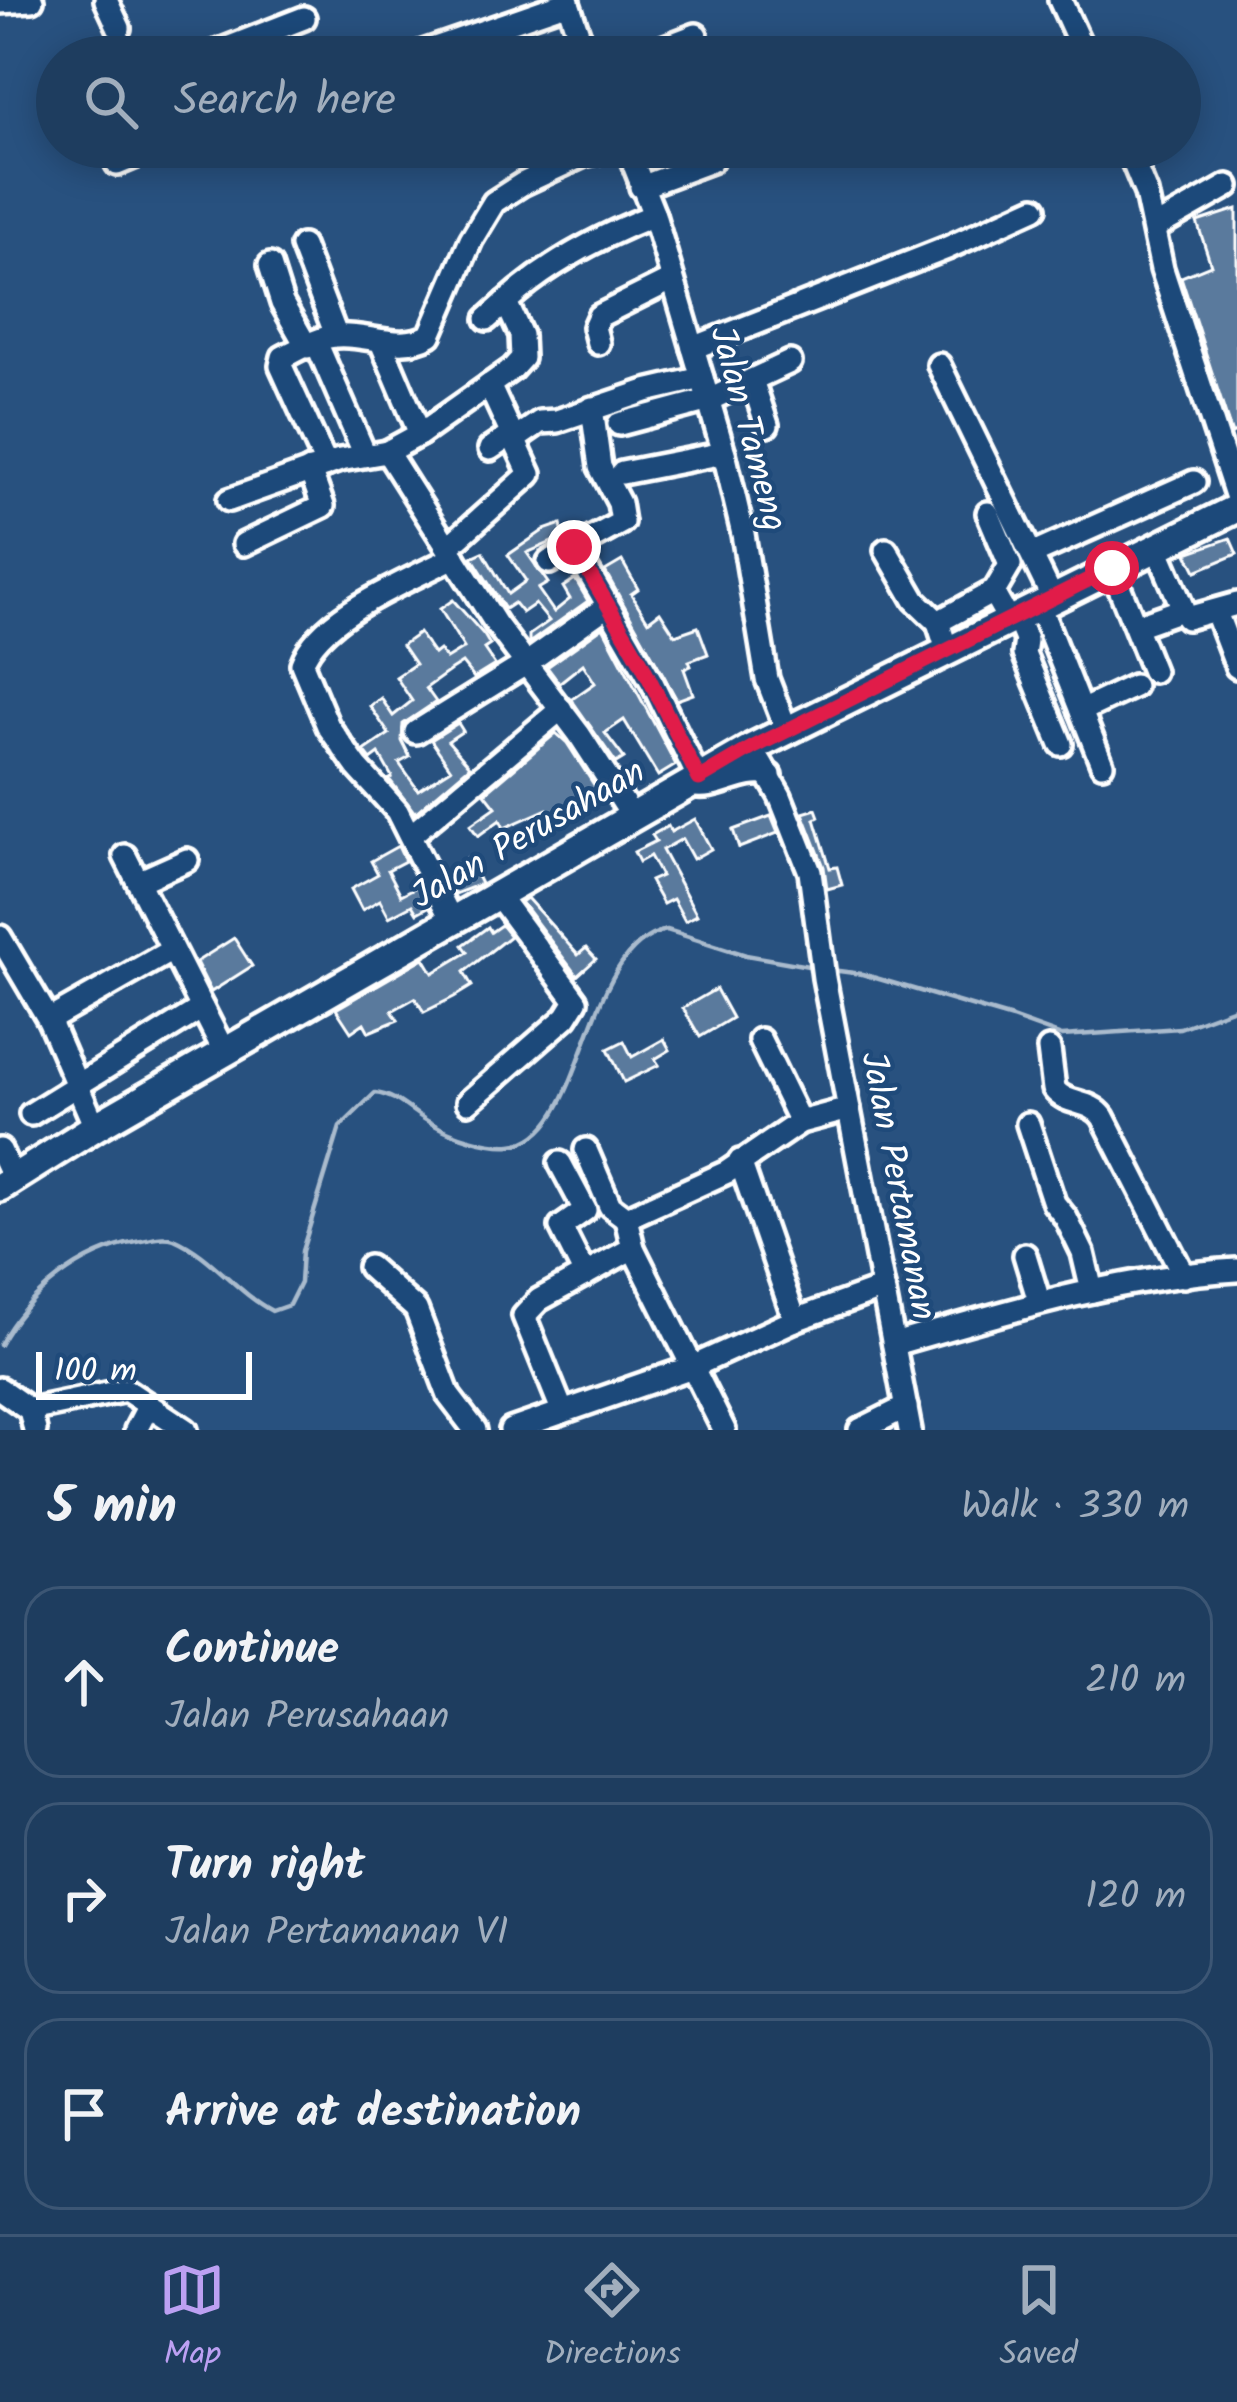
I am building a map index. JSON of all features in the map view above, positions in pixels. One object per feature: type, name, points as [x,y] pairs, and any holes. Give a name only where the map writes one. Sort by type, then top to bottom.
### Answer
[{"type":"main road","name":"Jalan Perusahaan","points":[[6,1182],[95,1126],[787,731],[942,636],[1029,610],[1237,508]]},
{"type":"street","points":[[0,2],[29,0]]},
{"type":"street","points":[[106,0],[119,28]]},
{"type":"street","points":[[1060,0],[1076,36]]},
{"type":"street","points":[[469,36],[568,1],[579,36]]},
{"type":"street","points":[[258,36],[304,18]]},
{"type":"street","points":[[244,544],[323,506],[318,468],[280,361],[320,342],[421,340],[430,335],[488,209],[500,197],[558,168]]},
{"type":"street","name":"Jalan Tameng","points":[[636,168],[654,215],[724,453],[743,534],[766,679],[787,731]]},
{"type":"street","points":[[641,187],[691,168]]},
{"type":"street","points":[[1136,168],[1146,193],[1162,269],[1237,498]]},
{"type":"street","points":[[1154,228],[1228,185]]},
{"type":"street","points":[[693,348],[947,248],[1035,208]]},
{"type":"street","points":[[487,319],[524,286],[612,231],[654,215]]},
{"type":"street","points":[[302,246],[320,342],[376,453],[451,552],[524,665],[561,709],[632,816]]},
{"type":"street","points":[[270,265],[282,303],[320,342]]},
{"type":"street","points":[[598,344],[594,327],[599,316],[671,280]]},
{"type":"street","points":[[230,500],[420,434],[489,386],[512,369],[523,352],[506,302]]},
{"type":"street","points":[[381,342],[420,434]]},
{"type":"street","points":[[619,424],[709,400],[790,362]]},
{"type":"street","points":[[939,364],[1033,554],[1024,654],[1061,744]]},
{"type":"street","points":[[490,448],[540,422],[702,378]]},
{"type":"street","points":[[752,380],[767,425]]},
{"type":"street","points":[[452,921],[397,812],[328,726],[302,664],[307,651],[360,605],[451,552],[530,474],[489,386]]},
{"type":"street","points":[[549,562],[615,529],[623,518],[600,467],[592,408]]},
{"type":"street","points":[[622,473],[724,453]]},
{"type":"street","points":[[1033,554],[1194,482]]},
{"type":"street","points":[[886,550],[942,636],[993,594],[1010,565],[988,513]]},
{"type":"street","points":[[574,547],[641,662],[694,782],[710,786],[754,771],[770,775]]},
{"type":"street","points":[[1157,548],[1189,619],[1226,608],[1237,667]]},
{"type":"street","points":[[1112,568],[1154,671]]},
{"type":"street","points":[[993,594],[1029,610],[1081,711],[1102,764]]},
{"type":"street","points":[[416,732],[607,606]]},
{"type":"street","points":[[1136,626],[1181,610]]},
{"type":"street","points":[[1081,711],[1134,686]]},
{"type":"street","points":[[410,836],[561,709]]},
{"type":"street","name":"Jalan Pertamanan","points":[[752,748],[770,775],[810,872],[824,977],[910,1430]]},
{"type":"street","points":[[124,856],[225,1053]]},
{"type":"street","points":[[140,881],[187,860]]},
{"type":"street","points":[[468,1102],[566,1017],[574,998],[497,894]]},
{"type":"street","points":[[0,937],[50,1020],[95,1126]]},
{"type":"street","points":[[50,1020],[172,950]]},
{"type":"street","points":[[31,1114],[202,1008]]},
{"type":"street","points":[[760,1040],[800,1122]]},
{"type":"street","points":[[1049,1049],[1054,1089],[1065,1099],[1090,1105],[1103,1117],[1184,1276]]},
{"type":"street","points":[[626,1218],[703,1184],[800,1122],[849,1109]]},
{"type":"street","points":[[1028,1124],[1054,1204],[1083,1253],[1092,1291]]},
{"type":"street","points":[[0,1150],[6,1182]]},
{"type":"street","points":[[586,1150],[610,1206],[626,1218],[633,1248],[724,1430]]},
{"type":"street","points":[[740,1161],[795,1320]]},
{"type":"street","points":[[560,1163],[585,1210],[561,1229],[585,1275]]},
{"type":"street","points":[[562,1410],[524,1316],[539,1300],[633,1248]]},
{"type":"street","points":[[1025,1255],[1039,1301]]},
{"type":"street","points":[[369,1268],[416,1309],[448,1396],[475,1430]]},
{"type":"street","points":[[894,1344],[1039,1301],[1237,1270]]},
{"type":"street","points":[[524,1428],[562,1410],[692,1367],[795,1320],[883,1288]]},
{"type":"street","points":[[1,1389],[32,1420],[126,1390],[186,1430]]},
{"type":"street","points":[[136,1430],[149,1405]]},
{"type":"street","points":[[860,1430],[905,1407]]},
{"type":"building","points":[[1237,209],[1237,431],[1232,434],[1181,277],[1211,265],[1197,222]]},
{"type":"building","points":[[561,524],[563,537],[527,553],[548,583],[538,589],[554,612],[570,599],[563,587],[575,579],[588,601],[529,643],[529,635],[549,621],[535,604],[522,613],[514,603],[505,609],[472,557],[483,552],[508,594],[526,581],[508,555]]},
{"type":"building","points":[[1230,538],[1237,554],[1196,571],[1187,553]]},
{"type":"building","points":[[622,561],[638,589],[631,594],[648,621],[660,612],[675,635],[698,627],[708,654],[689,661],[691,666],[684,669],[693,694],[677,700],[605,571]]},
{"type":"building","points":[[453,600],[484,635],[490,645],[484,649],[495,665],[474,678],[462,663],[451,670],[426,688],[436,702],[403,724],[402,741],[410,757],[399,763],[418,790],[451,769],[431,740],[458,723],[463,731],[448,741],[470,766],[415,813],[389,779],[379,754],[371,760],[364,751],[389,734],[370,706],[381,698],[393,716],[412,701],[396,677],[415,664],[402,645],[419,633],[434,654],[439,650],[446,659],[464,648],[440,609]]},
{"type":"building","points":[[603,627],[676,765],[658,776],[624,720],[605,733],[624,758],[616,763],[574,703],[572,699],[595,683],[583,664],[559,683],[547,667]]},
{"type":"building","points":[[556,733],[598,791],[574,807],[578,812],[559,826],[547,809],[504,828],[500,820],[478,836],[470,825],[496,807],[485,793]]},
{"type":"building","points":[[816,809],[830,868],[837,867],[842,885],[827,889],[824,867],[803,813]]},
{"type":"building","points":[[771,816],[778,833],[739,848],[733,830]]},
{"type":"building","points":[[695,819],[711,849],[693,859],[682,839],[662,850],[697,915],[685,921],[673,899],[663,904],[650,881],[661,876],[650,856],[639,862],[634,852],[656,841],[652,835],[668,826],[671,832]]},
{"type":"building","points":[[398,846],[405,861],[388,870],[401,895],[418,886],[428,907],[417,913],[412,905],[389,917],[380,900],[362,910],[351,889],[378,874],[371,861]]},
{"type":"building","points":[[468,858],[481,884],[455,894],[446,875]]},
{"type":"building","points":[[527,898],[578,955],[586,948],[596,959],[577,976],[521,902]]},
{"type":"building","points":[[501,925],[510,936],[464,972],[472,986],[454,997],[424,1012],[415,998],[392,1011],[398,1020],[369,1032],[364,1023],[351,1032],[336,1009],[424,958],[433,973],[468,952],[463,945],[488,927],[491,932]]},
{"type":"building","points":[[234,938],[252,966],[211,992],[196,962]]},
{"type":"building","points":[[716,989],[732,1018],[700,1037],[683,1008]]},
{"type":"building","points":[[664,1039],[670,1050],[655,1059],[659,1065],[624,1082],[608,1049],[624,1041],[632,1057]]},
{"type":"waterway","points":[[0,1345],[25,1309],[58,1278],[96,1255],[156,1238],[187,1246],[272,1311],[289,1305],[300,1283],[302,1251],[340,1127],[375,1093],[470,1139],[511,1145],[536,1134],[556,1111],[617,970],[639,944],[667,930],[746,955],[814,967]]},
{"type":"waterway","points":[[831,970],[862,974],[1062,1036],[1180,1028],[1237,1007]]},
{"type":"route","points":[[574,547],[641,662],[699,779],[1112,568]]}]
